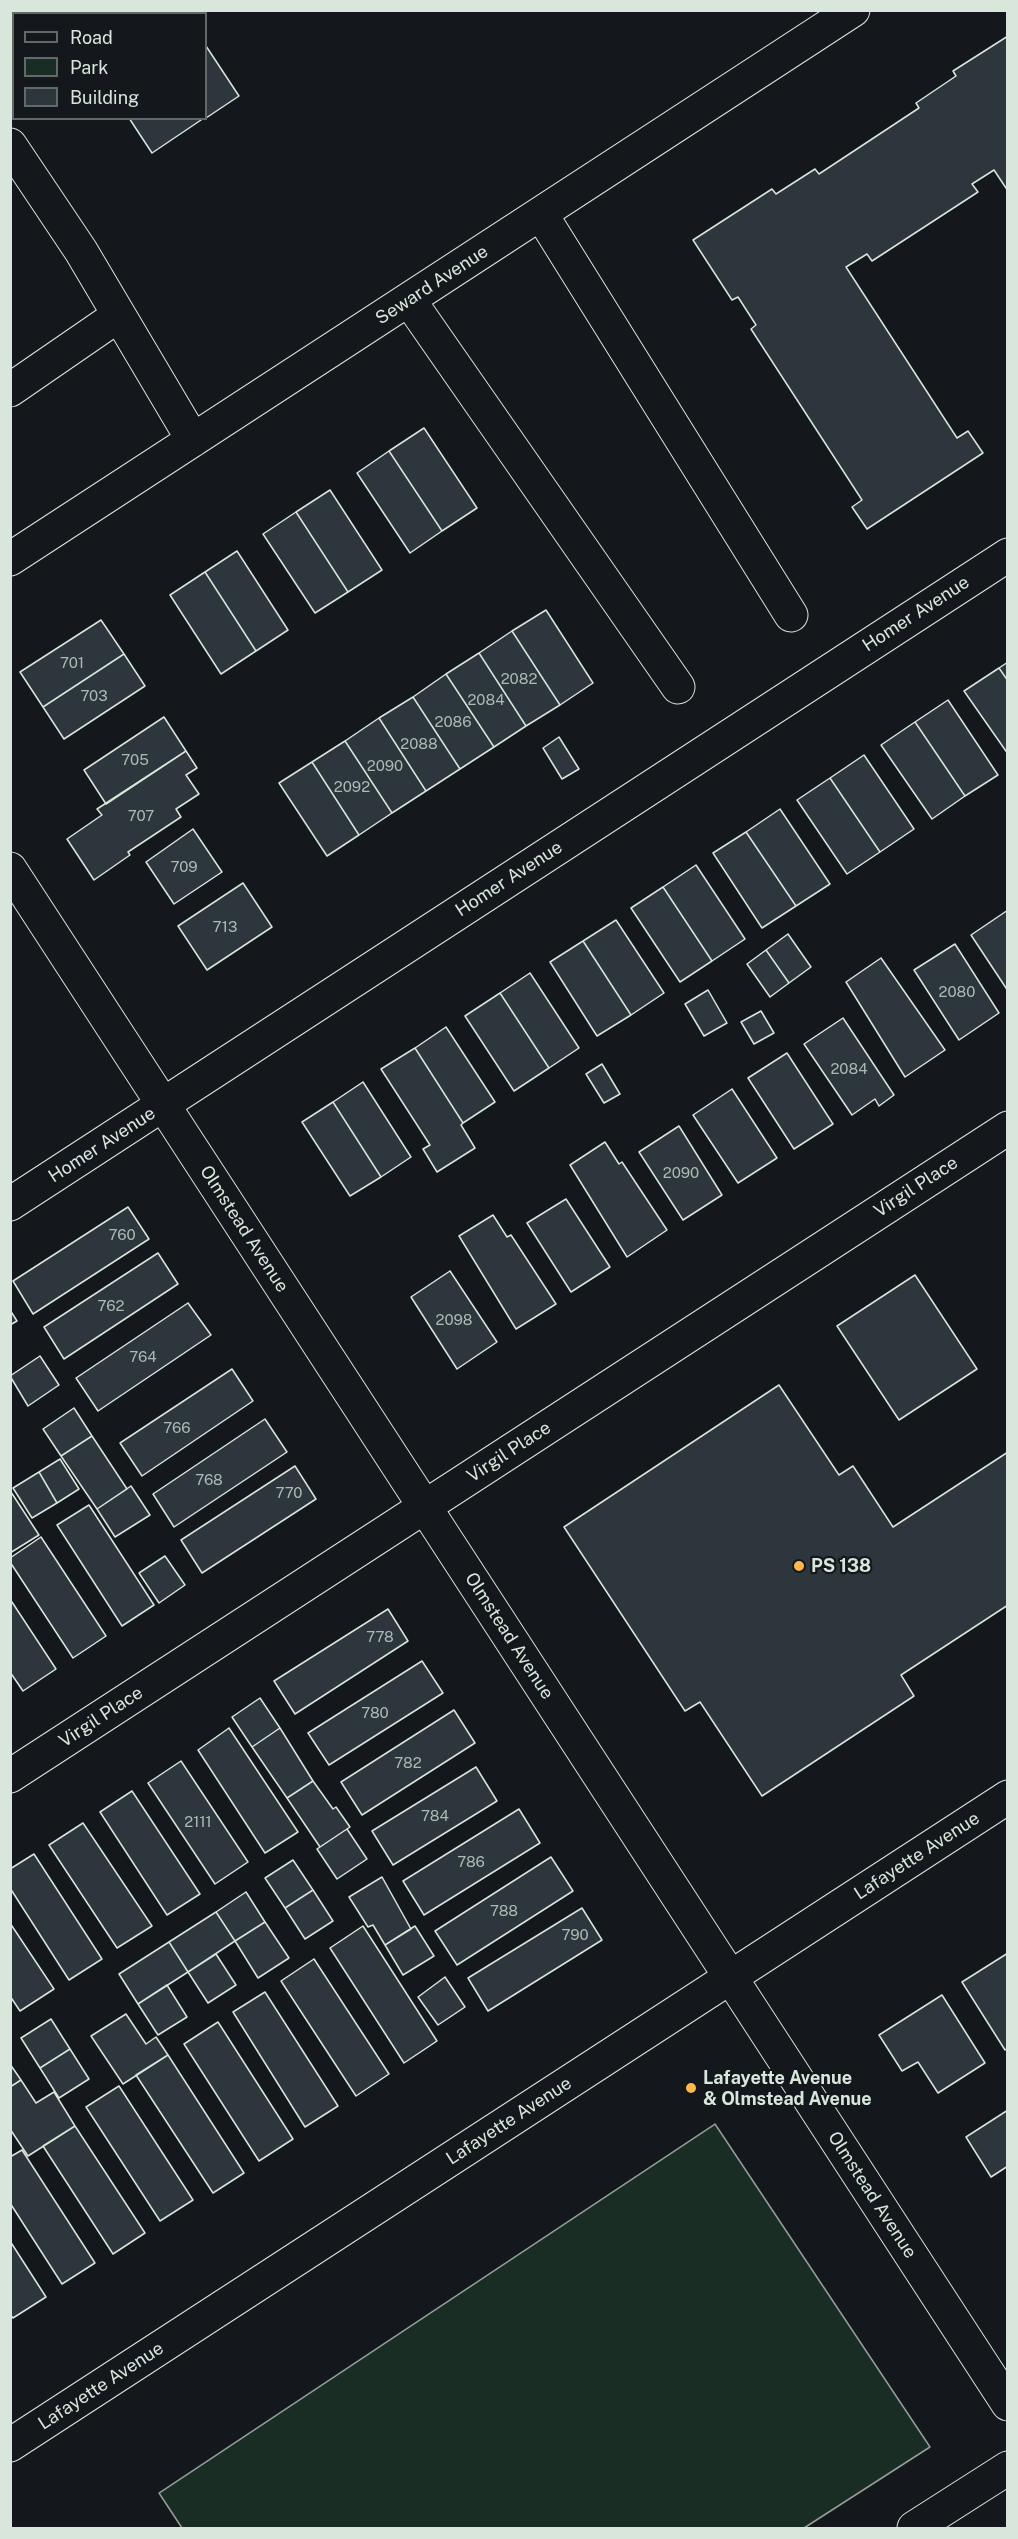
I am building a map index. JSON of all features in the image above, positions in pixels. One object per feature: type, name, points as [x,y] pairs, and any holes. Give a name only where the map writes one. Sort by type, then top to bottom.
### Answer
[{"type":"street","name":"Seward Avenue","points":[[10,559],[853,10]]},
{"type":"street","points":[[10,145],[81,251],[193,440]]},
{"type":"street","points":[[541,214],[791,615]]},
{"type":"street","points":[[409,300],[678,687]]},
{"type":"street","points":[[10,390],[119,315]]},
{"type":"street","name":"Homer Avenue","points":[[10,1204],[1008,555]]},
{"type":"street","name":"Olmstead Avenue","points":[[10,869],[1008,2404]]},
{"type":"street","name":"Virgil Place","points":[[10,1776],[1008,1128]]},
{"type":"street","name":"Lafayette Avenue","points":[[10,2445],[1008,1797]]},
{"type":"street","points":[[914,2529],[1008,2468]]},
{"type":"green space","points":[[715,2124],[930,2447],[804,2528],[182,2528],[159,2493]]},
{"type":"building","points":[[58,10],[182,10],[183,12],[59,12]]},
{"type":"building","points":[[1008,36],[1008,191],[994,170],[972,184],[978,192],[872,261],[867,254],[846,267],[957,438],[968,431],[983,453],[867,529],[852,507],[862,500],[751,329],[756,325],[738,297],[732,300],[693,240],[772,189],[776,194],[815,169],[819,174],[919,108],[916,103],[956,76],[953,71]]},
{"type":"building","points":[[207,48],[239,96],[207,117]]},
{"type":"building","points":[[130,120],[201,120],[152,153]]},
{"type":"building","points":[[424,428],[477,508],[442,531],[389,451]]},
{"type":"building","points":[[389,451],[442,531],[410,553],[357,473]]},
{"type":"building","points":[[330,490],[382,570],[348,592],[296,512]]},
{"type":"building","points":[[296,512],[348,592],[315,613],[263,534]]},
{"type":"building","points":[[237,551],[288,630],[256,651],[205,572]]},
{"type":"building","points":[[205,572],[256,651],[221,674],[170,595]]},
{"type":"building","points":[[546,610],[593,683],[560,705],[512,631]]},
{"type":"building","points":[[101,620],[124,654],[43,707],[20,672]]},
{"type":"building","points":[[512,631],[560,705],[526,726],[479,653]]},
{"type":"building","points":[[479,653],[526,726],[494,747],[446,674]]},
{"type":"building","points":[[124,654],[145,686],[64,739],[43,707]]},
{"type":"building","points":[[1008,662],[1008,681],[999,668]]},
{"type":"building","points":[[999,668],[1008,681],[1008,754],[964,691]]},
{"type":"building","points":[[446,674],[494,747],[460,769],[413,697]]},
{"type":"building","points":[[413,697],[460,769],[426,791],[379,718]]},
{"type":"building","points":[[948,700],[998,775],[965,796],[915,722]]},
{"type":"building","points":[[164,717],[186,751],[106,804],[84,770]]},
{"type":"building","points":[[379,718],[426,791],[392,813],[345,741]]},
{"type":"building","points":[[915,722],[965,796],[932,819],[881,745]]},
{"type":"building","points":[[559,737],[579,769],[562,779],[543,748]]},
{"type":"building","points":[[345,741],[392,813],[359,835],[312,762]]},
{"type":"building","points":[[186,751],[197,768],[186,775],[199,794],[176,809],[181,817],[128,852],[130,855],[94,880],[67,839],[102,815],[97,809]]},
{"type":"building","points":[[864,755],[914,829],[880,852],[830,778]]},
{"type":"building","points":[[312,762],[359,835],[327,856],[279,783]]},
{"type":"building","points":[[830,778],[880,852],[847,874],[797,800]]},
{"type":"building","points":[[780,809],[830,884],[796,906],[746,832]]},
{"type":"building","points":[[193,829],[222,872],[174,904],[146,862]]},
{"type":"building","points":[[746,832],[796,906],[762,928],[713,853]]},
{"type":"building","points":[[696,865],[745,939],[712,961],[663,887]]},
{"type":"building","points":[[243,883],[272,927],[207,970],[178,926]]},
{"type":"building","points":[[663,887],[712,961],[680,982],[631,908]]},
{"type":"building","points":[[1008,910],[1008,991],[971,935]]},
{"type":"building","points":[[616,920],[664,993],[631,1015],[583,941]]},
{"type":"building","points":[[788,934],[811,967],[789,983],[766,950]]},
{"type":"building","points":[[583,941],[631,1015],[597,1036],[550,962]]},
{"type":"building","points":[[955,944],[999,1013],[959,1040],[914,970]]},
{"type":"building","points":[[766,950],[789,983],[770,997],[747,964]]},
{"type":"building","points":[[881,958],[945,1050],[905,1077],[846,982]]},
{"type":"building","points":[[530,973],[579,1048],[549,1068],[500,993]]},
{"type":"building","points":[[708,990],[727,1023],[704,1036],[685,1004]]},
{"type":"building","points":[[500,993],[549,1068],[514,1091],[465,1016]]},
{"type":"building","points":[[761,1011],[774,1033],[754,1044],[741,1022]]},
{"type":"building","points":[[843,1018],[894,1095],[879,1106],[875,1099],[852,1115],[804,1044]]},
{"type":"building","points":[[446,1027],[495,1102],[463,1123],[415,1048]]},
{"type":"building","points":[[415,1048],[463,1123],[461,1125],[475,1148],[437,1172],[423,1149],[430,1145],[381,1069]]},
{"type":"building","points":[[787,1053],[833,1124],[794,1149],[748,1078]]},
{"type":"building","points":[[602,1064],[620,1094],[604,1103],[586,1074]]},
{"type":"building","points":[[363,1082],[411,1157],[381,1177],[333,1102]]},
{"type":"building","points":[[732,1089],[777,1158],[738,1183],[693,1115]]},
{"type":"building","points":[[333,1102],[381,1177],[350,1196],[302,1122]]},
{"type":"building","points":[[679,1126],[722,1195],[683,1220],[639,1152]]},
{"type":"building","points":[[605,1142],[619,1164],[622,1162],[667,1230],[627,1257],[570,1165]]},
{"type":"building","points":[[566,1199],[610,1267],[571,1292],[527,1223]]},
{"type":"building","points":[[128,1207],[149,1239],[33,1314],[13,1281]]},
{"type":"building","points":[[493,1215],[507,1237],[511,1235],[556,1304],[516,1329],[459,1236]]},
{"type":"building","points":[[158,1253],[178,1284],[64,1359],[44,1327]]},
{"type":"building","points":[[450,1271],[497,1342],[457,1369],[411,1297]]},
{"type":"building","points":[[915,1275],[977,1369],[899,1420],[837,1326]]},
{"type":"building","points":[[188,1303],[211,1335],[98,1411],[76,1378]]},
{"type":"building","points":[[10,1310],[17,1321],[10,1325]]},
{"type":"building","points":[[40,1356],[59,1385],[28,1406],[10,1376]]},
{"type":"building","points":[[232,1369],[253,1401],[142,1476],[120,1443]]},
{"type":"building","name":"PS 138","points":[[779,1385],[839,1475],[853,1466],[893,1527],[1008,1452],[1008,1605],[901,1675],[914,1696],[762,1796],[700,1702],[685,1711],[564,1527]]},
{"type":"building","points":[[74,1408],[92,1436],[61,1456],[43,1429]]},
{"type":"building","points":[[265,1419],[287,1452],[174,1527],[153,1494]]},
{"type":"building","points":[[92,1436],[127,1489],[97,1509],[61,1456]]},
{"type":"building","points":[[60,1459],[79,1489],[57,1503],[39,1472]]},
{"type":"building","points":[[295,1466],[316,1499],[202,1573],[181,1540]]},
{"type":"building","points":[[39,1472],[57,1503],[32,1518],[13,1488]]},
{"type":"building","points":[[131,1486],[150,1515],[115,1537],[97,1509]]},
{"type":"building","points":[[10,1493],[39,1535],[10,1553]]},
{"type":"building","points":[[89,1505],[154,1605],[122,1626],[57,1525]]},
{"type":"building","points":[[41,1537],[106,1636],[73,1658],[10,1562],[10,1558]]},
{"type":"building","points":[[165,1556],[185,1585],[159,1603],[139,1573]]},
{"type":"building","points":[[10,1599],[56,1669],[23,1691],[10,1672]]},
{"type":"building","points":[[388,1609],[408,1641],[295,1714],[274,1681]]},
{"type":"building","points":[[422,1661],[443,1693],[329,1765],[308,1733]]},
{"type":"building","points":[[260,1698],[280,1728],[252,1747],[232,1717]]},
{"type":"building","points":[[454,1710],[475,1743],[362,1815],[341,1782]]},
{"type":"building","points":[[229,1728],[298,1832],[265,1853],[198,1750]]},
{"type":"building","points":[[280,1728],[313,1781],[287,1798],[252,1747]]},
{"type":"building","points":[[181,1761],[248,1862],[215,1884],[148,1783]]},
{"type":"building","points":[[476,1767],[497,1801],[393,1865],[372,1831]]},
{"type":"building","points":[[313,1781],[333,1809],[336,1807],[350,1827],[320,1847],[287,1798]]},
{"type":"building","points":[[132,1791],[200,1894],[167,1915],[100,1812]]},
{"type":"building","points":[[519,1809],[540,1843],[424,1915],[403,1881]]},
{"type":"building","points":[[83,1823],[152,1926],[117,1948],[49,1845]]},
{"type":"building","points":[[347,1829],[367,1859],[337,1879],[317,1849]]},
{"type":"building","points":[[34,1854],[102,1959],[69,1980],[10,1888],[10,1869]]},
{"type":"building","points":[[551,1857],[573,1891],[457,1965],[435,1931]]},
{"type":"building","points":[[293,1860],[313,1890],[285,1908],[265,1878]]},
{"type":"building","points":[[382,1877],[411,1929],[385,1945],[373,1925],[368,1927],[349,1897]]},
{"type":"building","points":[[313,1890],[333,1921],[305,1939],[285,1908]]},
{"type":"building","points":[[246,1892],[265,1922],[235,1941],[216,1912]]},
{"type":"building","points":[[582,1908],[602,1940],[488,2011],[468,1978]]},
{"type":"building","points":[[216,1912],[235,1941],[188,1972],[169,1942]]},
{"type":"building","points":[[265,1922],[289,1958],[258,1978],[235,1941]]},
{"type":"building","points":[[10,1923],[54,1989],[20,2011],[10,1996]]},
{"type":"building","points":[[363,1926],[437,2041],[404,2063],[330,1948]]},
{"type":"building","points":[[415,1926],[434,1956],[403,1975],[385,1945]]},
{"type":"building","points":[[169,1942],[188,1972],[138,2004],[119,1974]]},
{"type":"building","points":[[1008,1953],[1008,2048],[1005,2050],[962,1982]]},
{"type":"building","points":[[216,1954],[236,1985],[208,2003],[188,1972]]},
{"type":"building","points":[[314,1959],[389,2074],[356,2096],[281,1981]]},
{"type":"building","points":[[445,1977],[465,2007],[438,2025],[418,1997]]},
{"type":"building","points":[[167,1985],[187,2017],[158,2035],[138,2004]]},
{"type":"building","points":[[265,1992],[338,2106],[305,2127],[233,2012]]},
{"type":"building","points":[[942,1995],[985,2063],[938,2093],[918,2062],[902,2071],[879,2035]]},
{"type":"building","points":[[126,2014],[146,2044],[156,2037],[168,2055],[123,2084],[91,2036]]},
{"type":"building","points":[[51,2019],[70,2049],[40,2068],[21,2038]]},
{"type":"building","points":[[218,2022],[293,2139],[259,2161],[184,2044]]},
{"type":"building","points":[[70,2049],[89,2079],[59,2098],[40,2068]]},
{"type":"building","points":[[168,2055],[244,2173],[213,2193],[136,2075]]},
{"type":"building","points":[[10,2064],[21,2080],[10,2087]]},
{"type":"building","points":[[21,2080],[36,2103],[54,2092],[75,2126],[28,2156],[10,2129],[10,2087]]},
{"type":"building","points":[[119,2086],[193,2200],[160,2221],[86,2107]]},
{"type":"building","points":[[1008,2110],[1008,2166],[991,2177],[966,2137]]},
{"type":"building","points":[[75,2126],[145,2233],[113,2254],[43,2146]]},
{"type":"building","points":[[22,2150],[95,2263],[62,2284],[10,2203],[10,2157]]},
{"type":"building","points":[[10,2241],[46,2297],[13,2318],[10,2314]]},
{"type":"place","name":"PS 138","points":[[799,1566]]},
{"type":"place","name":"Lafayette Avenue & Olmstead Avenue","points":[[691,2088]]}]
